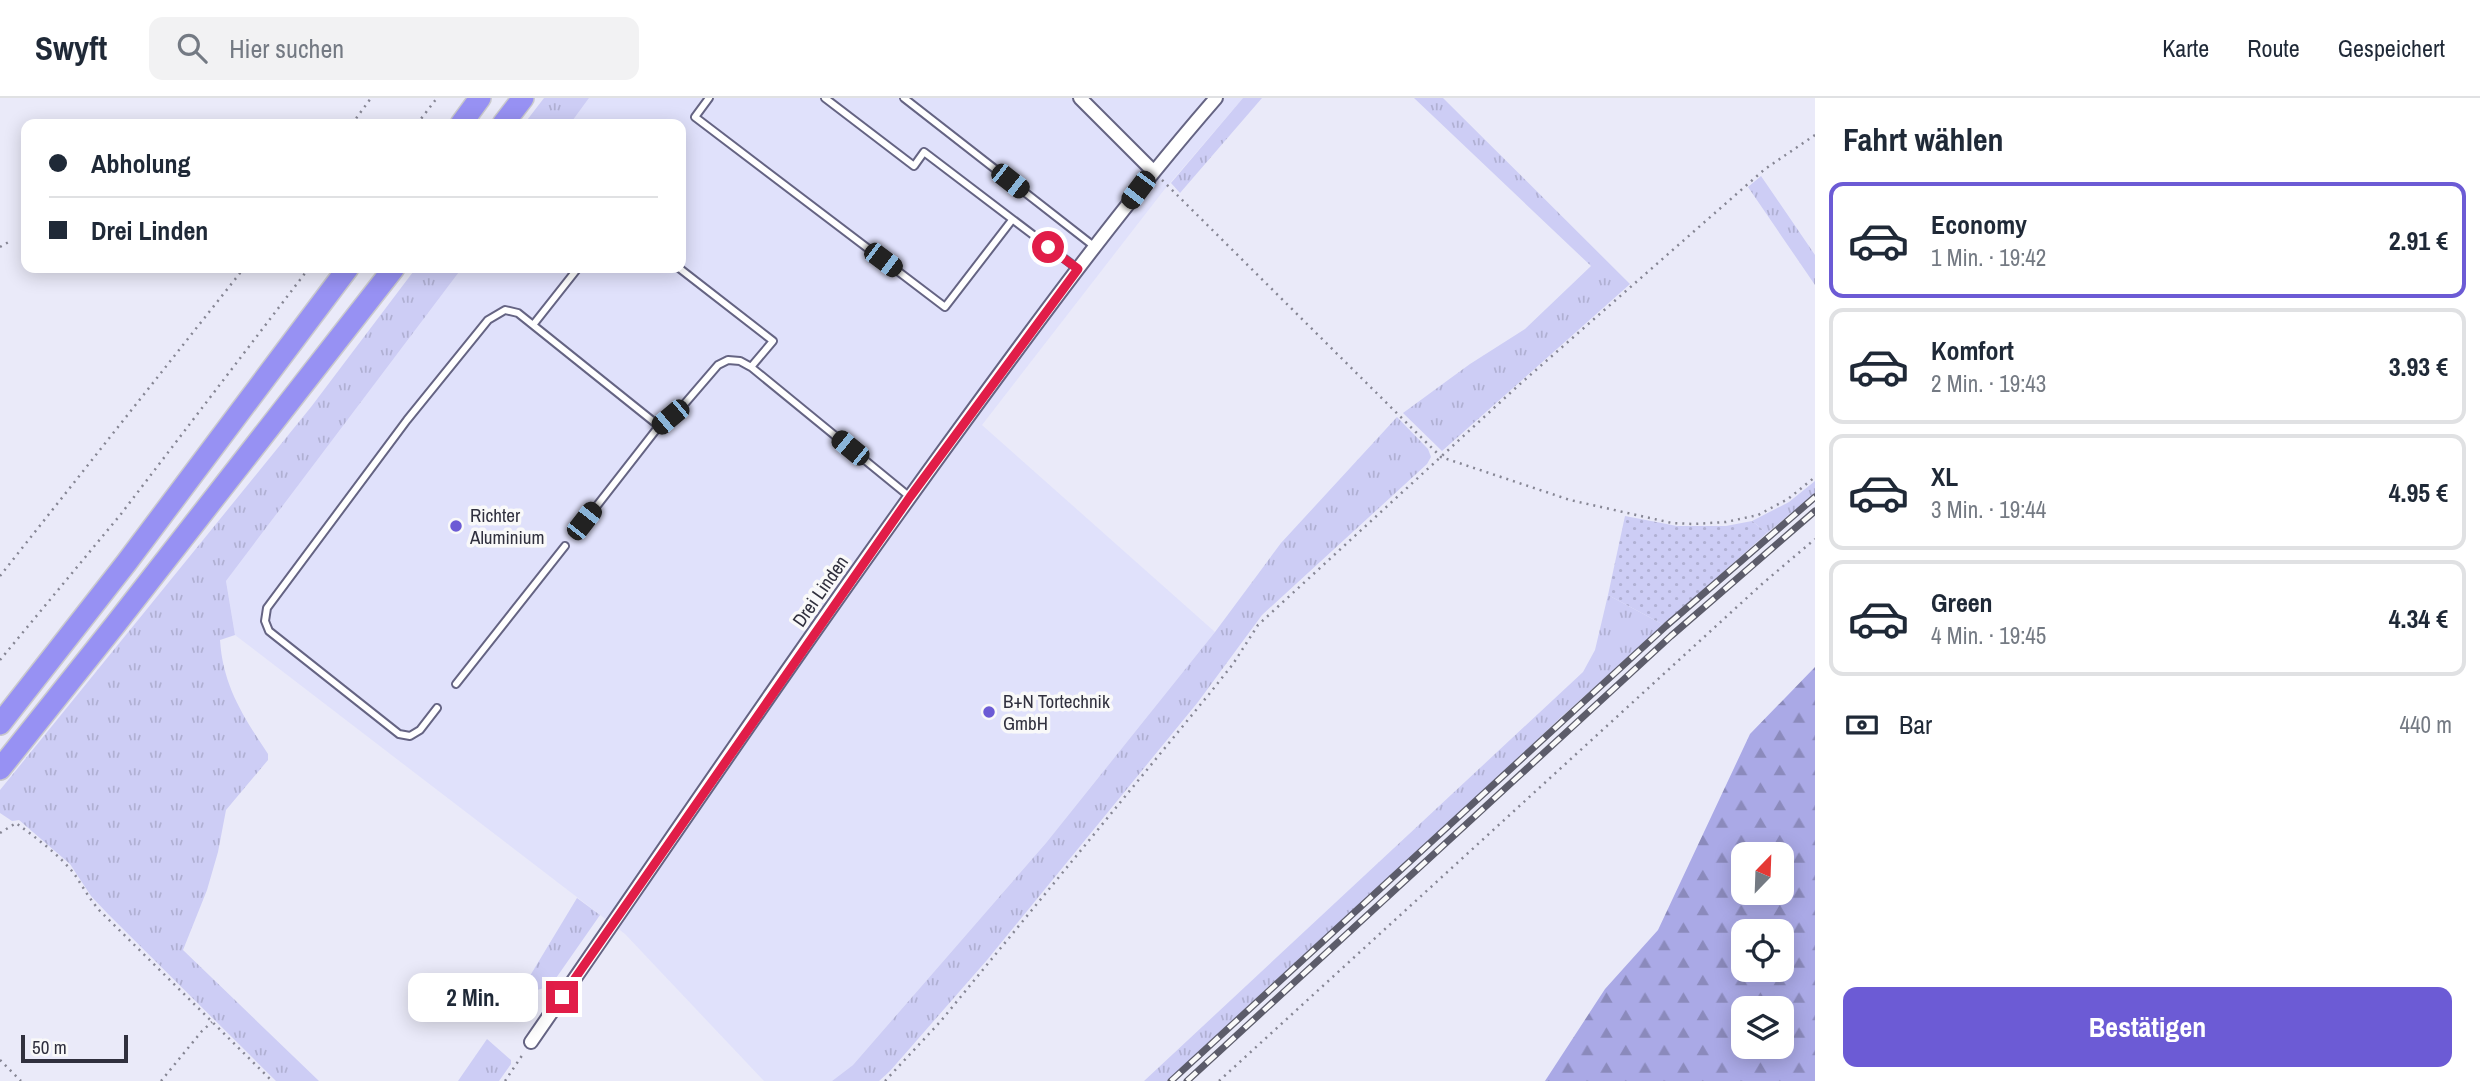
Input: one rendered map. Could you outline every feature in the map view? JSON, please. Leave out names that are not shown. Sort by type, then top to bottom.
[{"type":"highway","points":[[465,119],[480,98]]},
{"type":"highway","points":[[507,119],[523,98]]},
{"type":"highway","points":[[0,724],[127,562],[344,273]]},
{"type":"highway","points":[[0,769],[116,625],[390,273]]},
{"type":"street","points":[[1080,98],[1153,171]]},
{"type":"street","name":"Drei Linden","points":[[531,1042],[910,497],[1153,171],[1216,98]]},
{"type":"lane","points":[[709,98],[695,117],[945,307],[1012,220]]},
{"type":"lane","points":[[825,98],[914,166],[924,152],[1078,269]]},
{"type":"lane","points":[[904,98],[1095,247]]},
{"type":"lane","points":[[533,325],[574,273]]},
{"type":"lane","points":[[685,273],[773,341],[751,367]]},
{"type":"lane","points":[[437,708],[421,730],[410,736],[399,734],[269,631],[265,621],[267,608],[407,420],[488,320],[505,310],[518,313],[659,426]]},
{"type":"lane","points":[[584,521],[659,426],[681,408],[718,365],[728,360],[740,361],[751,367],[910,497]]},
{"type":"lane","points":[[456,684],[565,546]]},
{"type":"path","points":[[356,119],[371,98]]},
{"type":"path","points":[[421,119],[437,98]]},
{"type":"path","points":[[885,1081],[940,1022],[1210,693],[1258,625],[1520,384],[1765,169],[1815,135]]},
{"type":"path","points":[[1153,171],[1440,457],[1570,500],[1672,523],[1734,521],[1758,515],[1788,499],[1815,477]]},
{"type":"path","points":[[0,247],[12,240]]},
{"type":"path","points":[[0,576],[240,273]]},
{"type":"path","points":[[0,660],[121,514],[305,273]]},
{"type":"path","points":[[1219,1081],[1751,593],[1815,538]]},
{"type":"path","points":[[0,833],[16,823],[53,853],[74,874],[84,892],[100,911],[272,1081]]},
{"type":"path","points":[[161,1081],[212,1022]]},
{"type":"path","points":[[505,1081],[531,1042]]},
{"type":"path","points":[[0,1060],[21,1081]]},
{"type":"shaded area","points":[[589,98],[1243,98],[1164,190],[982,425],[1215,632],[1046,843],[853,1065],[832,1081],[764,1081],[625,934],[235,635],[226,581],[458,273],[686,273],[686,119],[574,119]]},
{"type":"green space","points":[[544,98],[589,98],[574,119],[528,119]]},
{"type":"green space","points":[[1243,98],[1262,98],[1180,193],[1171,183]]},
{"type":"green space","points":[[1414,98],[1443,98],[1630,284],[1442,451],[1403,413],[1470,364],[1525,329],[1591,266]]},
{"type":"green space","points":[[1761,176],[1815,255],[1815,285],[1748,187]]},
{"type":"green space","points":[[412,273],[458,273],[226,581],[235,635],[220,640],[225,672],[250,727],[268,754],[268,760],[226,810],[207,890],[183,950],[319,1081],[276,1081],[108,914],[91,896],[70,864],[19,820],[12,821],[0,813],[0,790],[311,407]]},
{"type":"green space","points":[[1397,417],[1428,449],[1431,457],[1427,464],[1262,615],[1198,702],[987,960],[890,1071],[879,1081],[832,1081],[853,1065],[1046,843],[1215,632],[1281,543]]},
{"type":"green space","points":[[1815,481],[1815,494],[1767,533],[1752,521],[1789,502]]},
{"type":"green space","points":[[1625,516],[1677,526],[1726,526],[1752,521],[1767,533],[1664,625],[1608,595]]},
{"type":"green space","points":[[1608,595],[1664,625],[1168,1081],[1144,1081],[1583,672],[1595,650]]},
{"type":"green space","points":[[1815,667],[1815,1081],[1545,1081],[1605,989],[1658,930],[1750,734]]},
{"type":"green space","points":[[577,898],[600,915],[554,981],[541,989],[519,994]]},
{"type":"green space","points":[[487,1039],[511,1060],[511,1064],[499,1081],[458,1081]]},
{"type":"railway","points":[[1171,1081],[1666,626],[1815,497]]},
{"type":"railway","points":[[1187,1081],[1671,636],[1815,511]]},
{"type":"place","name":"Richter Aluminium","points":[[456,526]]},
{"type":"place","name":"B+N Tortechnik GmbH","points":[[989,712]]},
{"type":"route","points":[[562,997],[910,497],[1078,269],[1048,247]]}]
